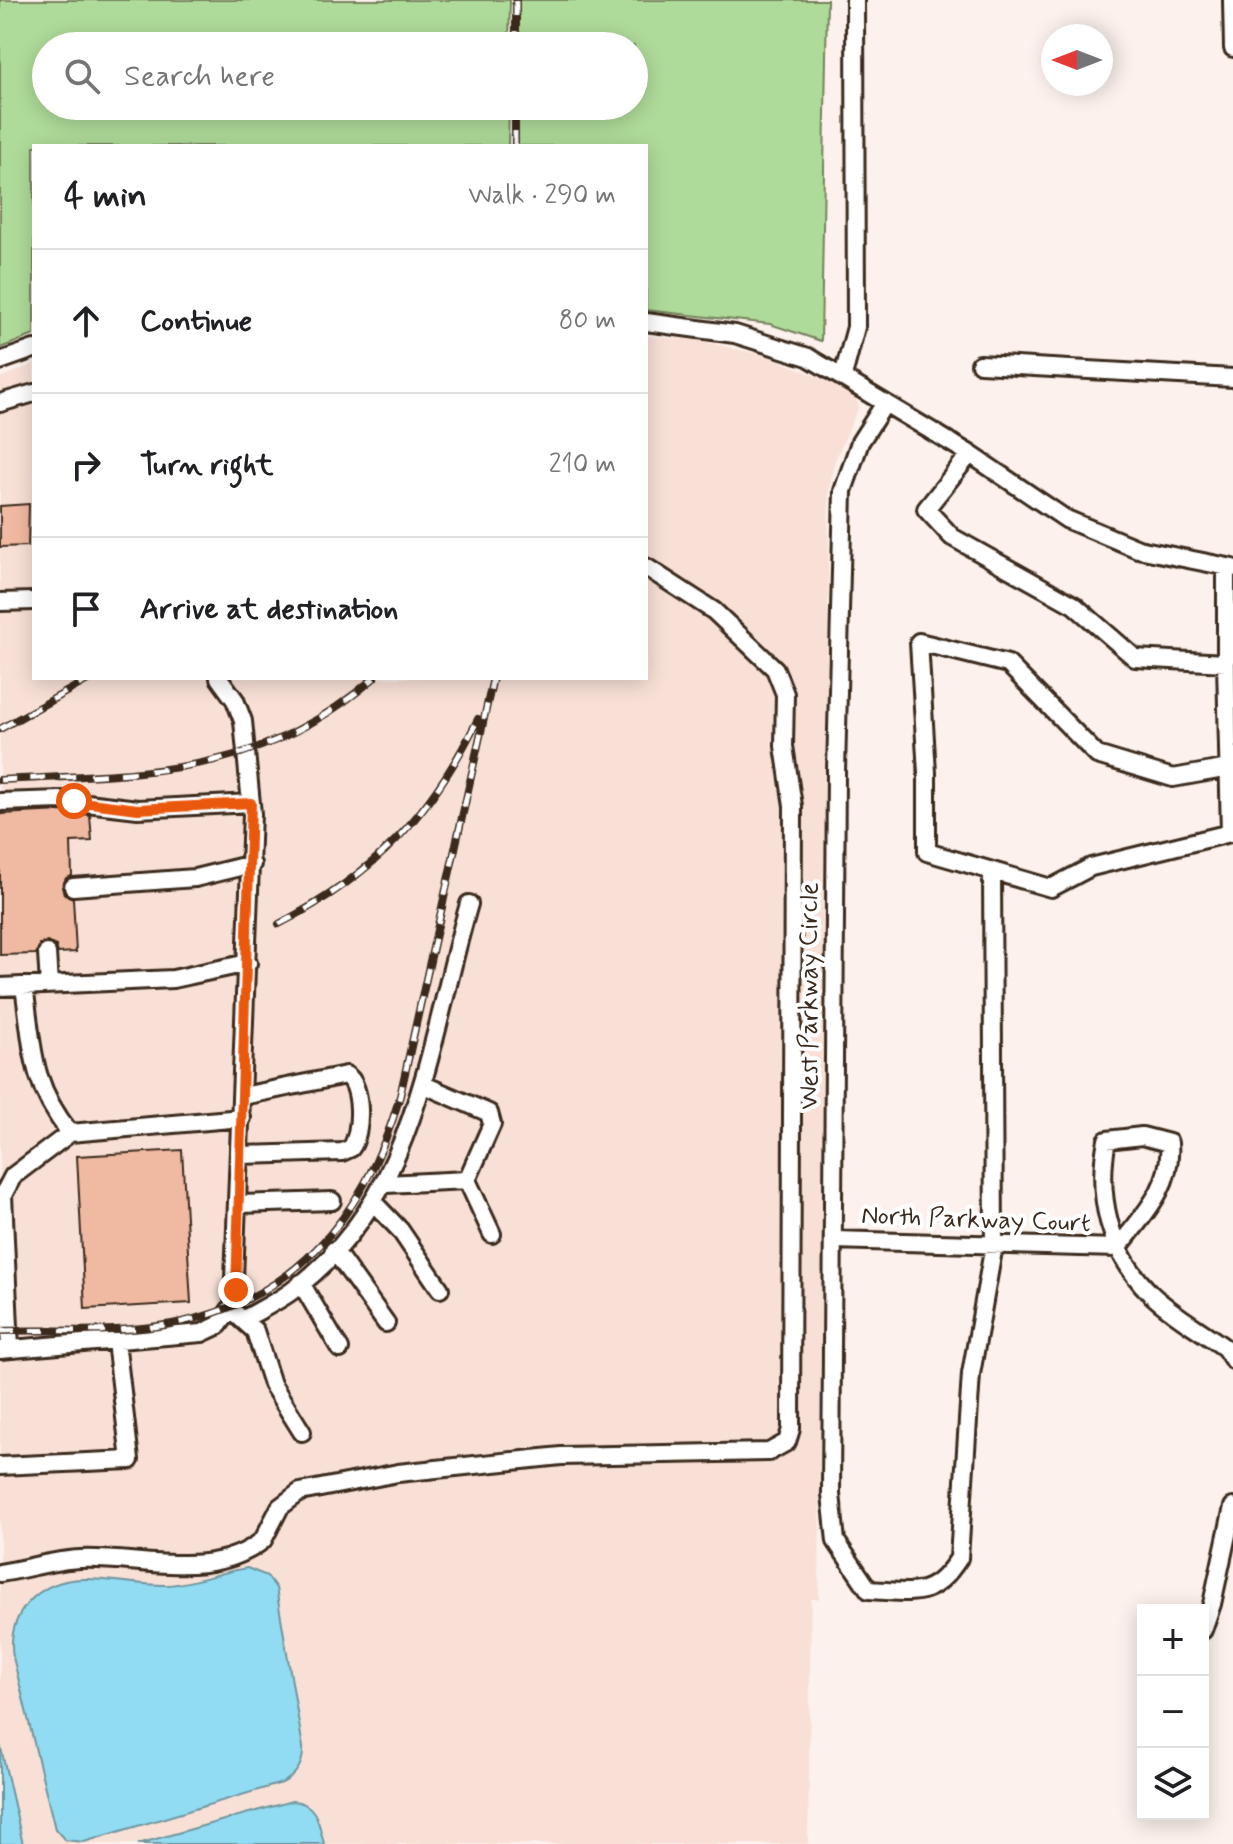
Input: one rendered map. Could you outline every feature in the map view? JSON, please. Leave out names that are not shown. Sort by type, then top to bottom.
[{"type":"street","points":[[836,372],[856,327],[855,0]]},
{"type":"street","points":[[1232,0],[1233,48]]},
{"type":"street","points":[[648,322],[735,334],[836,372],[970,454],[1045,506],[1089,530],[1163,556],[1230,568],[1226,663],[1229,768],[1230,833],[1091,867],[1051,888],[927,852],[927,773],[919,642],[1008,664],[1097,755],[1173,778],[1229,768]]},
{"type":"street","points":[[0,361],[32,350]]},
{"type":"street","points":[[980,364],[1233,378]]},
{"type":"street","points":[[0,403],[32,394]]},
{"type":"street","name":"West Parkway Circle","points":[[885,403],[860,442],[843,491],[836,771],[831,1494],[836,1541],[869,1590],[918,1593],[943,1583],[959,1558],[971,1374],[994,1245]]},
{"type":"street","points":[[970,454],[926,509],[952,537],[1074,605],[1135,658],[1226,663]]},
{"type":"street","points":[[0,1573],[68,1559],[161,1565],[221,1558],[258,1545],[267,1536],[280,1507],[300,1492],[398,1473],[561,1456],[769,1452],[787,1442],[791,1429],[793,806],[784,746],[785,694],[775,669],[738,632],[648,568]]},
{"type":"street","points":[[0,602],[32,601]]},
{"type":"street","points":[[220,680],[235,700],[243,721],[251,803],[252,864],[237,1316],[258,1339],[276,1393],[302,1432]]},
{"type":"street","points":[[0,802],[61,800],[138,809],[251,803]]},
{"type":"street","points":[[73,887],[195,878],[252,864]]},
{"type":"street","points":[[992,871],[994,1245]]},
{"type":"street","points":[[242,1118],[70,1133],[13,1176],[4,1189],[5,1349],[202,1333],[301,1283],[334,1250],[386,1184],[422,1084],[469,904]]},
{"type":"street","points":[[47,953],[49,985]]},
{"type":"street","points":[[0,987],[173,979],[248,963]]},
{"type":"street","points":[[24,986],[40,1088],[49,1107],[70,1133]]},
{"type":"street","points":[[241,1155],[342,1152],[354,1145],[357,1136],[357,1088],[354,1080],[346,1075],[243,1096]]},
{"type":"street","points":[[422,1084],[489,1113],[490,1130],[467,1180],[492,1234]]},
{"type":"street","points":[[1118,1248],[1166,1184],[1171,1162],[1169,1143],[1142,1136],[1107,1140],[1103,1159],[1104,1212],[1118,1248],[1150,1293],[1225,1348],[1233,1360]]},
{"type":"street","points":[[386,1184],[467,1180]]},
{"type":"street","points":[[239,1204],[332,1201]]},
{"type":"street","points":[[374,1203],[400,1230],[440,1289]]},
{"type":"street","name":"North Parkway Court","points":[[833,1240],[1118,1248]]},
{"type":"street","points":[[334,1250],[386,1323]]},
{"type":"street","points":[[301,1283],[340,1349]]},
{"type":"street","points":[[0,1466],[130,1460],[116,1341]]},
{"type":"street","points":[[1209,1613],[1233,1507]]},
{"type":"shaded area","points":[[648,336],[697,340],[775,358],[852,392],[859,406],[834,463],[829,492],[819,1599],[811,1599],[808,1844],[0,1844],[0,378],[32,365],[32,680],[648,680]]},
{"type":"green space","points":[[0,0],[510,0],[509,32],[32,32],[32,120],[509,120],[508,144],[32,144],[32,336],[0,348]]},
{"type":"green space","points":[[519,0],[827,0],[821,341],[770,324],[648,310],[648,144],[518,144],[518,120],[648,120],[648,32],[519,32]]},
{"type":"water","points":[[247,1568],[267,1576],[276,1588],[303,1747],[298,1768],[282,1783],[84,1842],[65,1840],[55,1829],[13,1657],[12,1641],[20,1614],[39,1593],[65,1581],[92,1579],[168,1585]]},
{"type":"water","points":[[0,1744],[22,1840],[23,1844],[0,1844]]},
{"type":"water","points":[[292,1801],[307,1805],[316,1815],[324,1844],[138,1844]]},
{"type":"building","points":[[29,504],[28,546],[0,547],[0,506]]},
{"type":"building","points":[[63,811],[90,815],[92,841],[71,842],[72,876],[66,878],[62,887],[64,894],[73,898],[76,952],[58,953],[56,946],[47,942],[40,944],[36,954],[0,955],[0,814]]},
{"type":"building","points":[[182,1150],[191,1303],[85,1309],[77,1156]]},
{"type":"railway","points":[[516,0],[516,32]]},
{"type":"railway","points":[[515,120],[515,144]]},
{"type":"railway","points":[[0,729],[87,680]]},
{"type":"railway","points":[[0,780],[151,771],[243,753],[287,735],[331,711],[371,680]]},
{"type":"railway","points":[[0,1331],[100,1331],[159,1326],[206,1316],[247,1299],[284,1277],[316,1250],[343,1217],[366,1181],[385,1140],[400,1096],[493,680]]},
{"type":"railway","points":[[279,924],[344,885],[396,839],[440,785],[478,719]]},
{"type":"route","points":[[74,801],[138,809],[251,803],[252,864],[236,1290]]}]
